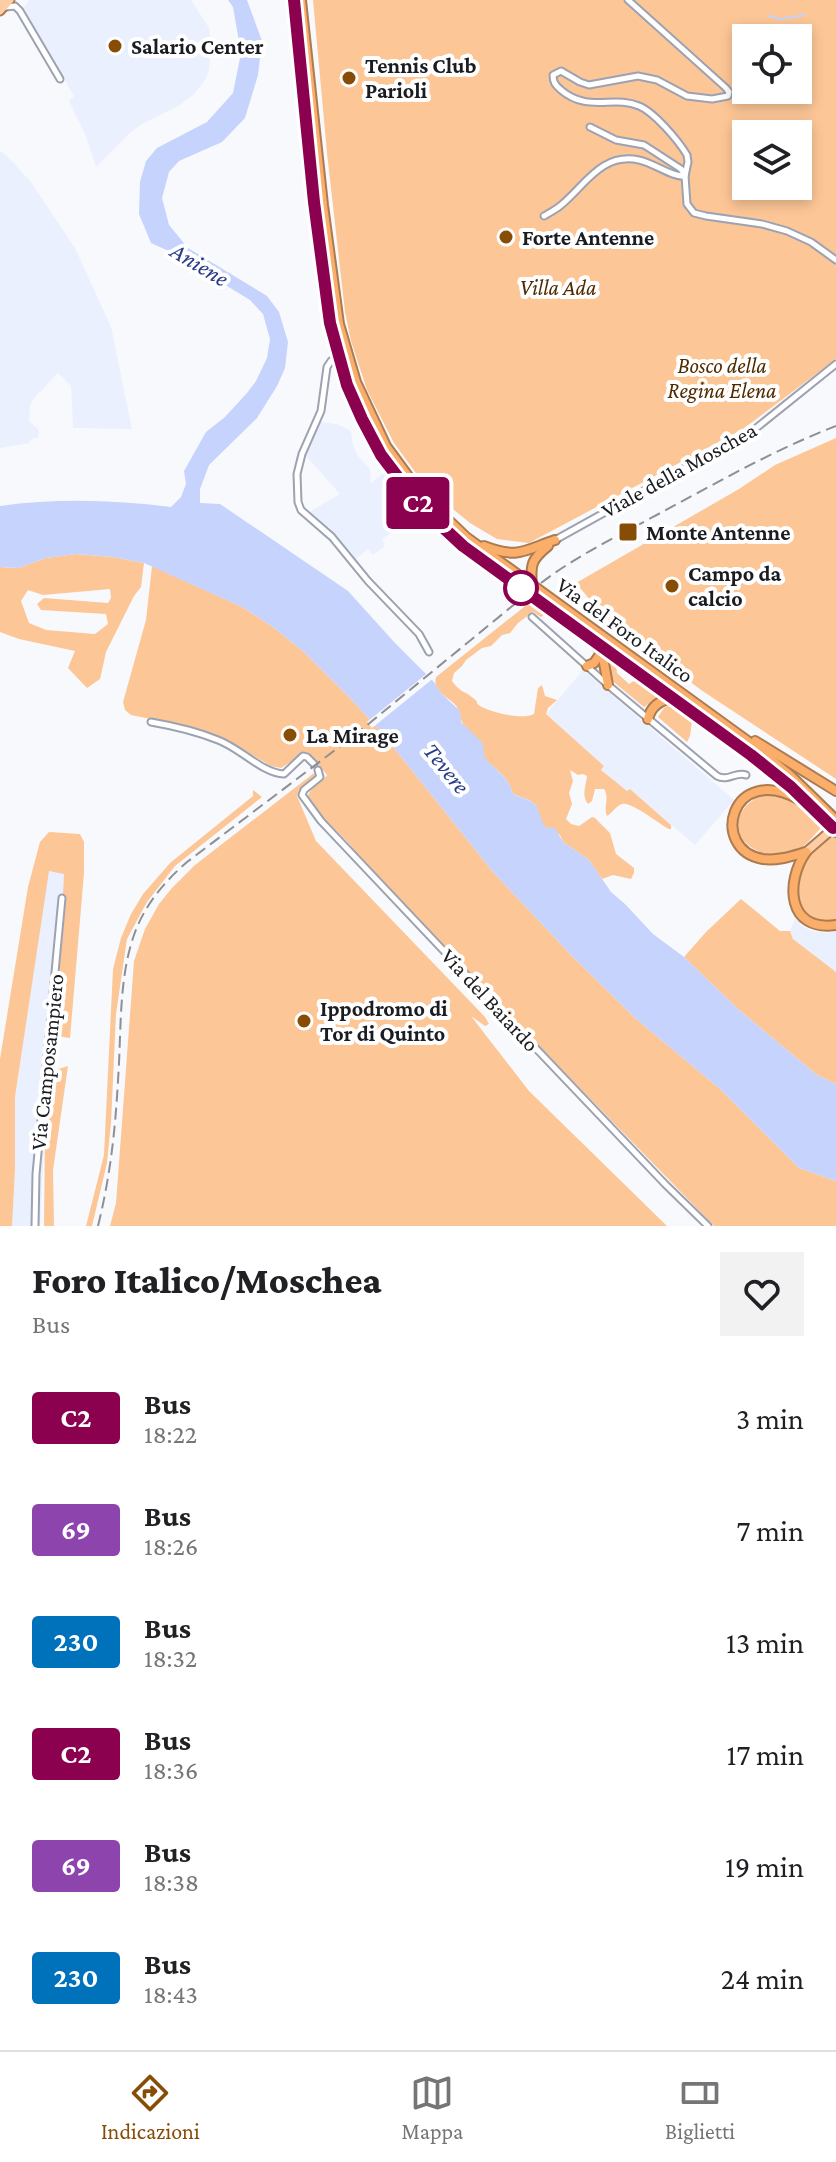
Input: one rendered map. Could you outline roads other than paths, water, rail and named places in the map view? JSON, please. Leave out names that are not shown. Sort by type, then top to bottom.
[{"type":"highway","points":[[287,0],[297,29]]},
{"type":"highway","name":"Via del Foro Italico","points":[[294,0],[328,313],[338,357],[351,393],[374,443],[390,468],[419,505],[463,546],[760,762],[815,809],[832,832]]},
{"type":"highway","name":"Via del Foro Italico","points":[[302,0],[339,324],[367,409],[391,454],[431,505],[472,541],[729,727],[784,770],[836,820]]},
{"type":"highway","points":[[472,541],[516,554],[555,540]]},
{"type":"highway","points":[[532,585],[534,560],[555,540]]},
{"type":"highway","points":[[581,631],[602,652],[608,685]]},
{"type":"highway","points":[[587,666],[594,663],[602,652]]},
{"type":"highway","points":[[648,719],[653,706],[673,698]]},
{"type":"highway","points":[[729,727],[836,791]]},
{"type":"highway","points":[[806,852],[775,859],[751,855],[737,840],[732,825],[733,815],[745,797],[767,790],[786,793],[815,809]]},
{"type":"highway","points":[[806,852],[793,883],[797,908],[814,923],[836,925]]},
{"type":"main road","points":[[806,852],[832,832]]},
{"type":"street","points":[[628,0],[726,88],[728,95],[712,99],[687,96],[644,76],[589,85],[559,71],[554,73],[553,80],[565,93],[578,100],[602,104],[630,103],[648,111],[684,151],[688,162],[685,176],[687,204],[694,213],[787,231],[811,242],[836,260]]},
{"type":"street","points":[[3,4],[15,6],[20,11],[60,79]]},
{"type":"street","points":[[590,127],[616,140],[644,145],[681,169],[685,176]]},
{"type":"street","points":[[544,216],[561,205],[594,172],[620,160],[632,158],[650,162],[679,177],[685,176]]},
{"type":"street","points":[[338,357],[328,366],[321,411],[302,454],[297,474],[298,502],[301,510],[332,537],[368,581],[419,634],[429,652]]},
{"type":"street","name":"Viale della Moschea","points":[[555,540],[759,426],[836,364]]},
{"type":"street","name":"Via del Foro Italico","points":[[532,617],[718,777],[725,779],[746,775]]},
{"type":"street","name":"Via del Baiardo","points":[[151,722],[220,740],[276,773],[284,774],[303,756],[307,757],[320,777],[302,795],[321,821],[708,1226]]},
{"type":"street","name":"Via Camposampiero","points":[[35,1226],[36,1174],[62,898]]},
{"type":"water","points":[[228,0],[247,0],[262,41],[258,75],[245,118],[222,142],[179,161],[169,172],[162,198],[169,225],[188,248],[267,296],[279,312],[288,342],[285,368],[277,386],[257,418],[209,465],[200,489],[200,503],[220,504],[348,591],[460,711],[461,722],[482,742],[485,758],[505,778],[513,794],[535,804],[545,827],[555,828],[563,842],[589,860],[611,892],[653,934],[684,957],[739,1010],[817,1075],[836,1084],[836,1181],[799,1168],[720,1089],[635,1018],[493,872],[351,699],[305,653],[273,627],[242,607],[144,563],[76,554],[46,558],[18,568],[0,567],[0,506],[86,501],[171,507],[181,497],[186,484],[184,471],[206,432],[247,393],[267,358],[270,339],[263,314],[250,300],[151,243],[139,214],[140,182],[146,161],[157,148],[207,122],[233,93],[241,53],[233,7]]},
{"type":"waterway","points":[[769,16],[780,19],[805,15]]},
{"type":"railway","points":[[541,583],[586,554],[727,477],[836,426]]},
{"type":"railway","points":[[98,1226],[113,1145],[126,966],[138,924],[149,904],[187,862],[355,735],[522,598]]},
{"type":"place","name":"Salario Center","points":[[115,46]]},
{"type":"place","name":"Tennis Club Parioli","points":[[349,78]]},
{"type":"place","name":"Forte Antenne","points":[[506,237]]},
{"type":"place","name":"Monte Antenne","points":[[628,532]]},
{"type":"place","name":"Campo da calcio","points":[[672,586]]},
{"type":"place","name":"La Mirage","points":[[290,735]]},
{"type":"place","name":"Ippodromo di Tor di Quinto","points":[[304,1021]]},
{"type":"water label","name":"Aniene","points":[[200,264]]},
{"type":"water label","name":"Tevere","points":[[447,768]]},
{"type":"park label","name":"Villa Ada","points":[[558,287]]},
{"type":"park label","name":"Bosco della Regina Elena","points":[[722,378]]}]
